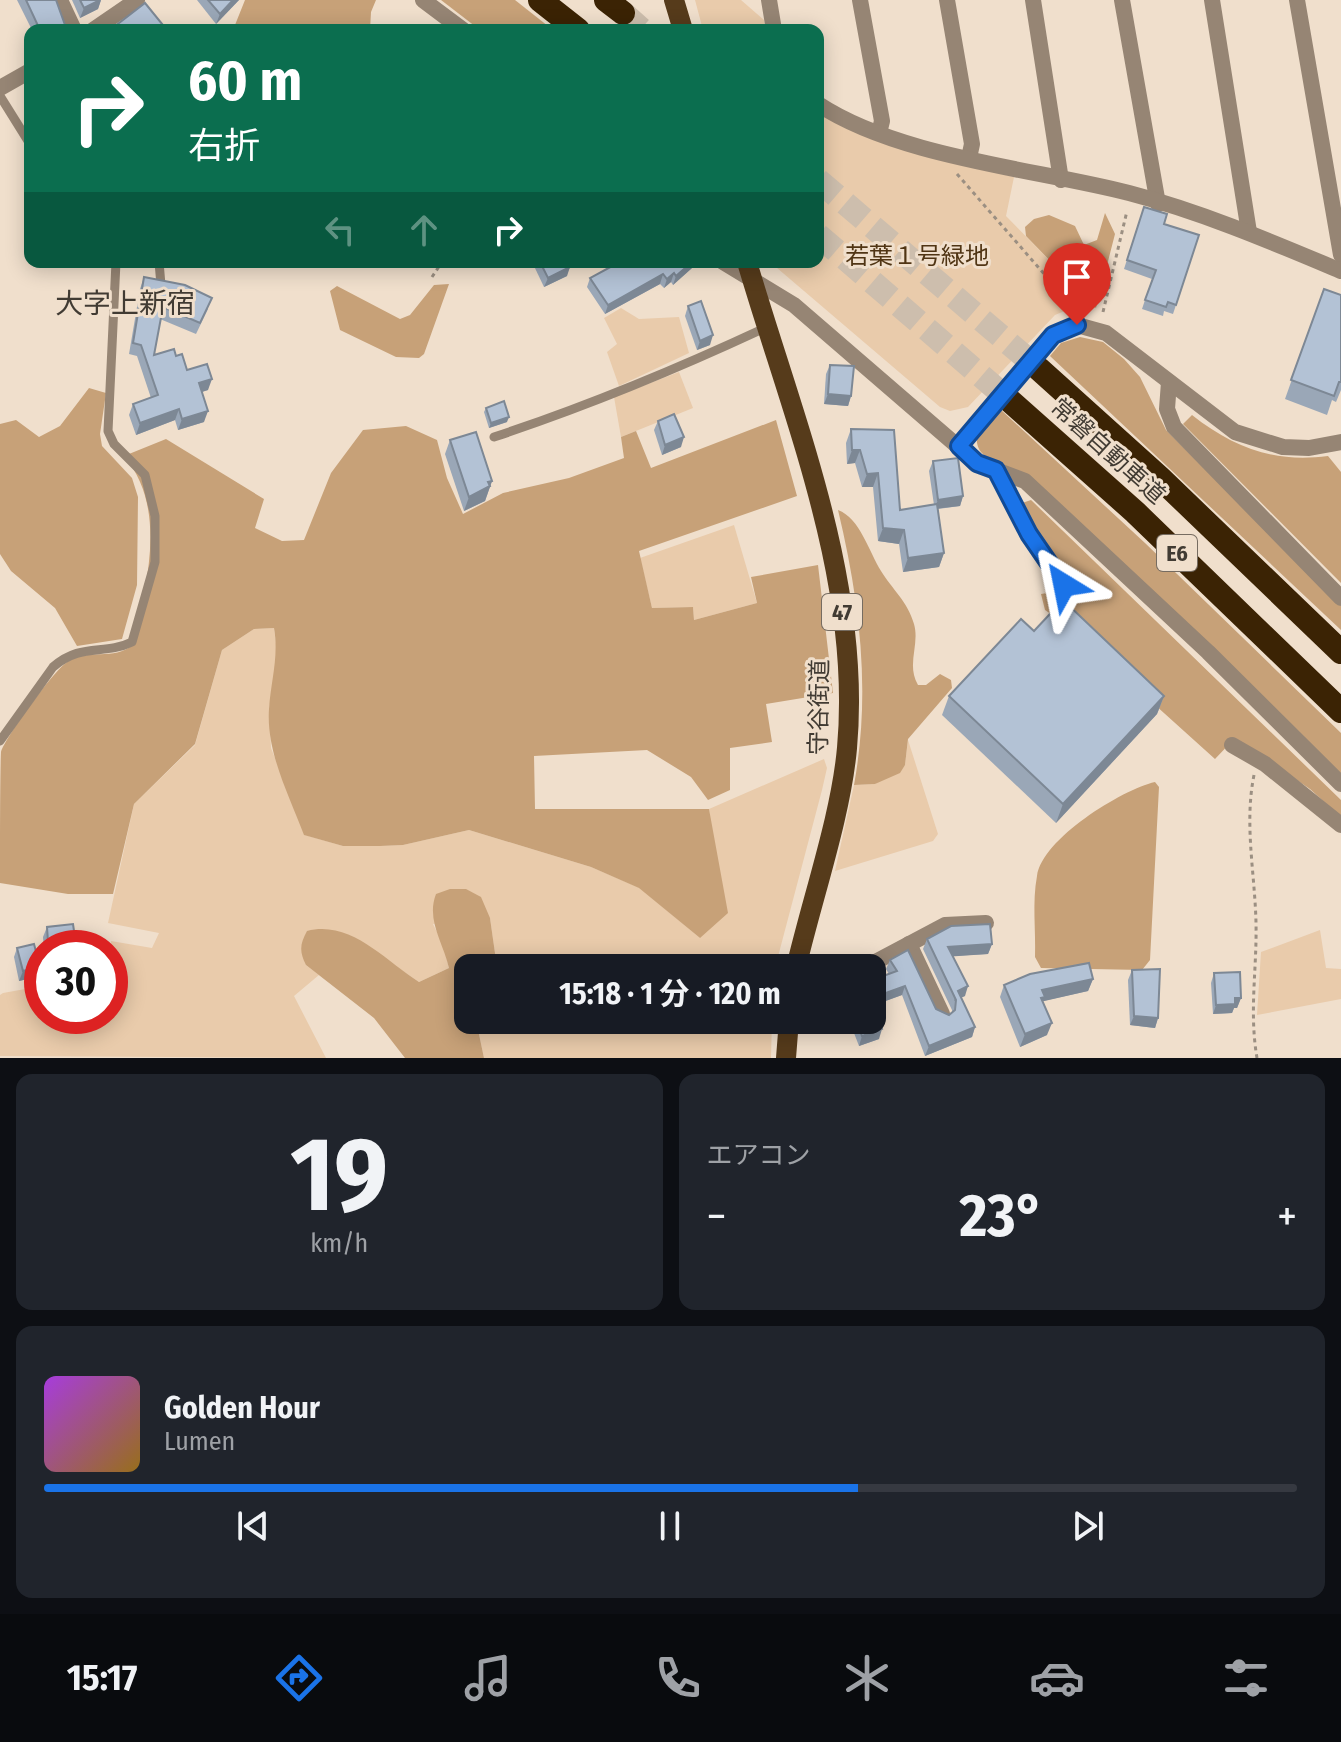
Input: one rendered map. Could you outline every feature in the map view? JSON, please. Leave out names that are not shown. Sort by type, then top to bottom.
[{"type":"highway","points":[[540,0],[570,24]]},
{"type":"highway","name":"常磐自動車道","points":[[1039,369],[1160,478],[1341,652]]},
{"type":"highway","name":"常磐自動車道","points":[[1009,400],[1135,512],[1341,711]]},
{"type":"main road","points":[[674,0],[681,24]]},
{"type":"main road","name":"守谷街道","points":[[750,270],[832,549],[849,681],[847,752],[799,954]]},
{"type":"main road","points":[[786,1058],[788,1034]]},
{"type":"street","points":[[60,0],[71,24]]},
{"type":"street","points":[[102,24],[137,0]]},
{"type":"street","points":[[423,0],[455,24]]},
{"type":"street","points":[[769,0],[773,24]]},
{"type":"street","points":[[860,0],[882,121],[879,133]]},
{"type":"street","points":[[947,0],[972,144],[962,156]]},
{"type":"street","points":[[1033,0],[1061,180]]},
{"type":"street","points":[[1122,0],[1158,204]]},
{"type":"street","points":[[1212,0],[1249,232]]},
{"type":"street","points":[[1297,0],[1341,255]]},
{"type":"street","points":[[0,88],[24,74]]},
{"type":"street","points":[[824,108],[879,133],[1061,180],[1131,194],[1249,232],[1341,271]]},
{"type":"street","points":[[750,270],[977,463],[1025,481],[1208,652],[1341,784]]},
{"type":"street","points":[[959,446],[1053,335],[1077,325],[1106,333],[1212,418],[1262,442],[1309,448],[1341,442]]},
{"type":"street","points":[[1169,382],[1167,409],[1174,427],[1341,598]]},
{"type":"street","points":[[996,470],[1029,534],[1064,585]]},
{"type":"street","points":[[1232,745],[1257,760],[1341,825]]},
{"type":"street","points":[[886,956],[945,925],[986,923]]},
{"type":"street","points":[[909,944],[942,1014]]},
{"type":"lane","points":[[0,96],[24,134]]},
{"type":"lane","points":[[0,741],[53,667],[64,657],[77,651],[132,642],[155,562],[155,516],[145,475],[114,444],[108,431],[113,393],[116,268]]},
{"type":"lane","points":[[160,268],[161,285]]},
{"type":"lane","points":[[494,437],[658,377],[767,327]]},
{"type":"path","points":[[962,156],[953,165],[965,186],[1075,310]]},
{"type":"path","points":[[1103,312],[1131,194]]},
{"type":"path","points":[[432,277],[438,268]]},
{"type":"path","points":[[1257,760],[1250,794],[1249,824],[1257,966],[1251,1023],[1257,1058]]},
{"type":"green space","points":[[695,0],[741,0],[765,24],[701,24]]},
{"type":"green space","name":"若葉１号緑地","points":[[824,112],[956,163],[1014,177],[1006,216],[1096,308],[1072,308],[1055,315],[968,407],[950,411],[940,407],[777,268],[824,268]]},
{"type":"green space","points":[[621,308],[639,319],[679,317],[689,353],[619,386],[607,352],[617,344],[604,318]]},
{"type":"green space","points":[[679,372],[693,408],[621,437],[614,397]]},
{"type":"green space","points":[[734,525],[757,603],[694,620],[693,607],[652,608],[640,558]]},
{"type":"green space","points":[[274,628],[278,660],[269,709],[271,748],[305,835],[343,846],[380,846],[403,845],[469,830],[591,867],[640,888],[700,938],[712,837],[709,809],[824,759],[827,768],[822,790],[779,954],[495,954],[490,918],[433,924],[443,944],[449,968],[419,982],[388,961],[306,965],[319,975],[294,996],[326,1058],[0,1056],[0,995],[24,989],[24,1034],[128,1034],[128,944],[152,948],[159,933],[108,923],[134,804],[195,745],[222,650],[254,629]]},
{"type":"green space","points":[[908,740],[938,834],[933,841],[835,871],[854,785],[875,784],[905,765]]},
{"type":"green space","points":[[1320,930],[1326,968],[1341,969],[1341,999],[1257,1015],[1261,952]]},
{"type":"green space","points":[[479,1034],[772,1034],[771,1058],[484,1058]]},
{"type":"shaded area","points":[[245,0],[376,0],[370,24],[235,24]]},
{"type":"shaded area","points":[[441,0],[515,0],[545,24],[472,24]]},
{"type":"shaded area","points":[[1105,213],[1115,234],[1096,308],[1026,236],[1025,227],[1034,219],[1049,215],[1075,226],[1084,245],[1097,240]]},
{"type":"shaded area","points":[[449,284],[424,354],[419,358],[396,357],[340,330],[330,291],[337,286],[400,319],[410,315],[434,285]]},
{"type":"shaded area","points":[[1080,337],[1103,342],[1124,359],[1140,377],[1166,430],[1341,606],[1341,630],[1050,356],[1061,343]]},
{"type":"shaded area","points":[[89,388],[106,393],[100,434],[102,446],[132,478],[138,497],[137,585],[122,639],[77,646],[55,608],[11,571],[0,554],[0,424],[16,420],[39,437],[60,426]]},
{"type":"shaded area","points":[[1000,409],[1145,543],[1341,733],[1341,778],[1017,471],[984,455],[977,444],[977,436]]},
{"type":"shaded area","points":[[1192,415],[1239,444],[1272,455],[1328,456],[1341,472],[1341,583],[1183,424]]},
{"type":"shaded area","points":[[776,420],[797,496],[639,551],[652,608],[693,607],[694,620],[757,603],[751,577],[818,565],[833,693],[766,704],[772,742],[730,748],[730,790],[708,800],[691,777],[647,750],[534,756],[535,809],[709,809],[728,913],[700,938],[639,888],[591,867],[469,830],[403,845],[380,846],[343,846],[304,835],[271,741],[269,709],[275,659],[274,628],[254,629],[222,650],[195,744],[134,804],[113,894],[68,894],[0,883],[1,752],[5,744],[41,691],[67,662],[83,656],[125,650],[132,645],[148,573],[150,523],[138,477],[124,456],[166,439],[264,499],[255,528],[282,541],[304,540],[331,473],[363,430],[406,426],[437,440],[447,478],[463,514],[503,493],[569,478],[624,458],[621,437],[636,431],[651,468]]},
{"type":"shaded area","points":[[1031,500],[1341,800],[1341,817],[1310,789],[1235,738],[1215,759],[1063,622],[1045,610],[1041,594],[1060,591],[1022,503]]},
{"type":"shaded area","points":[[838,510],[858,528],[881,571],[911,616],[915,632],[913,670],[918,685],[926,685],[940,674],[951,680],[952,688],[908,739],[905,765],[900,773],[875,784],[854,785],[862,716],[861,647]]},
{"type":"shaded area","points":[[1155,782],[1159,787],[1150,960],[1142,970],[1041,968],[1035,957],[1034,906],[1037,876],[1042,862],[1053,847],[1085,818],[1123,795]]},
{"type":"shaded area","points":[[450,889],[466,889],[481,897],[490,918],[495,954],[454,954],[454,1034],[479,1034],[484,1058],[405,1058],[374,1018],[306,965],[301,952],[307,931],[338,931],[366,944],[419,982],[449,968],[436,931],[433,904],[436,894]]},
{"type":"building","points":[[26,0],[56,0],[65,24],[37,24]]},
{"type":"building","points":[[80,0],[100,0],[84,8]]},
{"type":"building","points":[[208,0],[233,0],[220,14]]},
{"type":"building","points":[[145,3],[162,24],[118,24]]},
{"type":"building","points":[[1144,207],[1167,214],[1164,224],[1199,235],[1176,305],[1168,302],[1166,307],[1145,300],[1156,270],[1127,260]]},
{"type":"building","points":[[543,268],[568,268],[548,278]]},
{"type":"building","points":[[609,268],[685,268],[667,279],[663,274],[608,305],[590,278]]},
{"type":"building","points":[[144,277],[185,285],[212,298],[200,323],[163,307],[154,355],[174,349],[176,356],[182,354],[187,370],[207,364],[212,379],[199,383],[208,411],[182,419],[179,409],[140,423],[133,404],[158,395],[141,345],[133,343]]},
{"type":"building","points":[[1324,289],[1341,295],[1341,382],[1334,396],[1291,380]]},
{"type":"building","points":[[701,301],[713,335],[700,341],[688,306]]},
{"type":"building","points":[[830,365],[854,366],[851,396],[828,394]]},
{"type":"building","points":[[504,401],[509,417],[491,423],[486,408]]},
{"type":"building","points":[[674,414],[684,437],[665,445],[658,421]]},
{"type":"building","points":[[851,429],[894,430],[900,510],[937,504],[944,553],[908,558],[904,530],[883,528],[878,473],[867,474],[860,450],[852,450]]},
{"type":"building","points":[[476,432],[492,481],[488,482],[490,486],[469,497],[450,440]]},
{"type":"building","points":[[958,458],[963,496],[938,500],[933,461]]},
{"type":"building","points":[[1063,600],[1164,696],[1063,804],[949,696],[1021,619],[1034,631]]},
{"type":"building","points":[[73,924],[74,930],[47,930],[47,927]]},
{"type":"building","points":[[990,924],[992,944],[948,947],[968,986],[958,991],[975,1027],[929,1046],[905,986],[886,993],[886,975],[897,971],[890,960],[908,950],[936,1009],[949,1015],[955,1010],[956,1000],[927,939],[951,926]]},
{"type":"building","points":[[24,946],[24,971],[23,971],[17,948]]},
{"type":"building","points":[[1089,963],[1093,979],[1042,990],[1045,997],[1041,998],[1052,1023],[1025,1034],[1004,985],[1030,974]]},
{"type":"building","points":[[1160,969],[1158,1018],[1134,1016],[1132,970]]},
{"type":"building","points":[[1240,972],[1241,998],[1235,998],[1235,1004],[1216,1005],[1214,973]]},
{"type":"tunnel","points":[[623,13],[635,24]]},
{"type":"tunnel","points":[[824,185],[1039,369]]},
{"type":"tunnel","points":[[824,240],[1009,400]]},
{"type":"district","name":"大字上新宿","points":[[125,303]]},
{"type":"route","points":[[1064,585],[1029,534],[996,470],[977,463],[959,446],[1053,335],[1077,325]]}]
